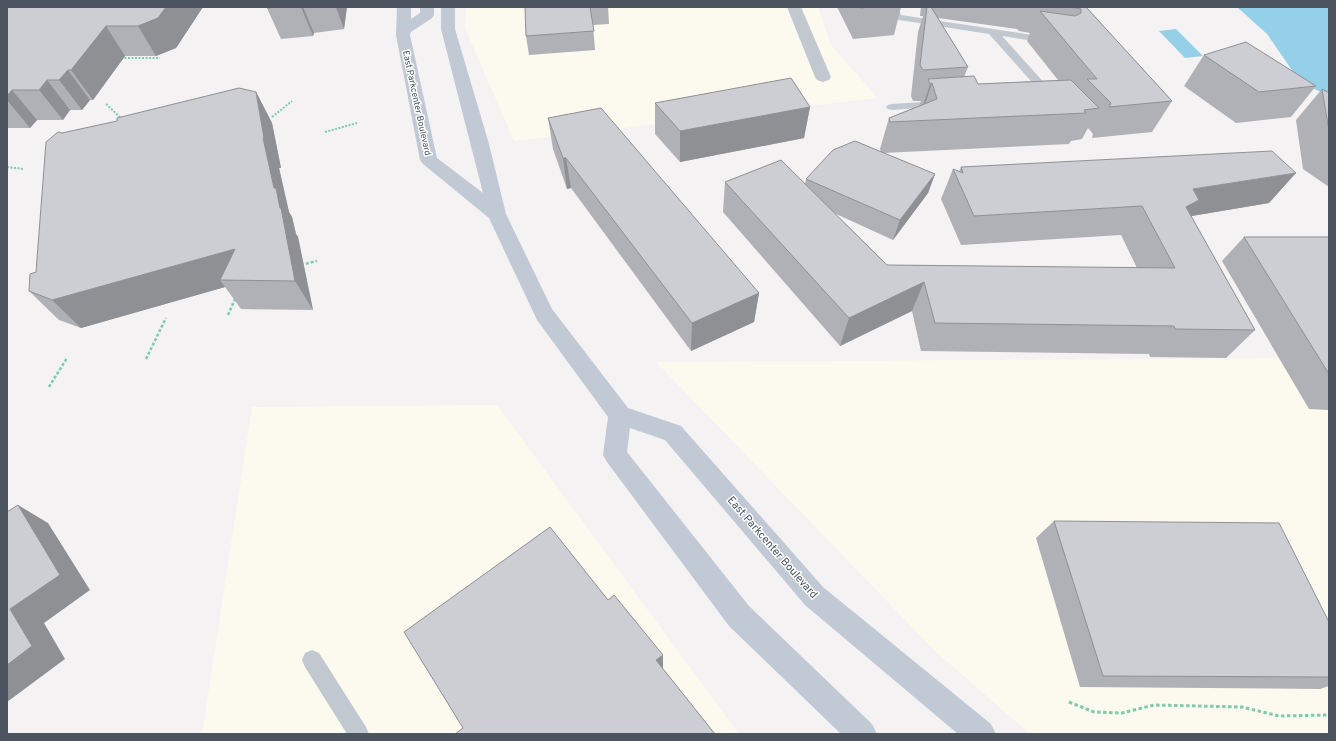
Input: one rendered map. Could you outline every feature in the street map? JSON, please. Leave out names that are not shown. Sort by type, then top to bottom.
[{"type":"main road","name":"East Parkcenter Boulevard","points":[[404,7],[403,35],[429,160],[497,214]]},
{"type":"main road","points":[[403,30],[427,15],[427,7]]},
{"type":"main road","name":"East Parkcenter Boulevard","points":[[448,7],[448,29],[480,144],[497,214],[544,314],[620,415],[673,433],[814,596],[981,734]]},
{"type":"main road","points":[[620,415],[615,455],[738,616],[862,734]]},
{"type":"street","points":[[794,7],[823,77]]},
{"type":"lane","points":[[892,7],[897,17],[1060,42]]},
{"type":"lane","points":[[920,21],[929,33]]},
{"type":"lane","points":[[993,32],[1053,100],[1036,98]]},
{"type":"lane","points":[[892,107],[952,103]]},
{"type":"lane","points":[[312,660],[359,734]]},
{"type":"path","points":[[114,58],[160,58]]},
{"type":"path","points":[[272,117],[292,101]]},
{"type":"path","points":[[106,104],[122,120]]},
{"type":"path","points":[[325,132],[357,123]]},
{"type":"path","points":[[7,167],[23,169]]},
{"type":"path","points":[[295,267],[317,261]]},
{"type":"path","points":[[228,315],[237,295]]},
{"type":"path","points":[[146,359],[166,318]]},
{"type":"path","points":[[49,387],[67,358]]},
{"type":"path","points":[[1069,702],[1094,712],[1122,713],[1154,705],[1242,707],[1279,716],[1329,715]]},
{"type":"shaded area","points":[[466,7],[818,7],[831,45],[878,98],[514,141],[465,28]]},
{"type":"shaded area","points":[[1329,358],[1329,734],[1030,734],[937,653],[656,362]]},
{"type":"shaded area","points":[[497,405],[739,734],[202,734],[252,407]]},
{"type":"water","points":[[1237,7],[1329,7],[1329,96],[1300,82],[1267,34]]},
{"type":"water","points":[[1176,29],[1203,56],[1185,58],[1159,31]]},
{"type":"building","points":[[7,7],[166,7],[158,18],[138,26],[106,26],[71,70],[68,70],[59,80],[47,80],[39,90],[12,90],[7,96]]},
{"type":"building","points":[[525,7],[590,7],[594,31],[526,36]]},
{"type":"building","points":[[927,7],[931,7],[968,67],[923,70],[920,65]]},
{"type":"building","points":[[1071,7],[1086,7],[1172,101],[1109,107],[1111,103],[1087,79],[1097,79],[1040,11],[1075,16],[1081,13],[1081,9]]},
{"type":"building","points":[[1246,42],[1316,86],[1259,92],[1204,55]]},
{"type":"building","points":[[974,76],[978,84],[1071,80],[1099,108],[1084,110],[1086,113],[890,122],[889,118],[937,99],[932,83],[930,84],[928,79]]},
{"type":"building","points":[[791,78],[810,107],[680,131],[655,103]]},
{"type":"building","points":[[239,88],[256,92],[263,138],[274,188],[276,188],[281,208],[295,281],[220,280],[235,249],[52,300],[29,291],[30,274],[36,272],[46,142],[58,132],[62,133],[117,121],[117,118]]},
{"type":"building","points":[[1322,89],[1329,93],[1329,131]]},
{"type":"building","points":[[601,108],[759,293],[692,323],[566,158],[563,158],[548,118]]},
{"type":"building","points":[[855,141],[935,174],[900,220],[806,179],[833,150]]},
{"type":"building","points":[[1272,151],[1296,173],[1193,189],[1199,200],[1186,207],[1255,330],[1175,329],[1174,326],[935,323],[924,282],[849,318],[725,182],[781,160],[887,265],[1175,268],[1142,206],[974,216],[953,169],[963,173],[961,167]]},
{"type":"building","points":[[1244,237],[1329,237],[1329,374]]},
{"type":"building","points":[[18,505],[60,575],[10,609],[32,646],[7,665],[7,512]]},
{"type":"building","points":[[1054,521],[1279,523],[1329,622],[1329,677],[1103,676]]},
{"type":"building","points":[[550,527],[608,600],[614,595],[663,655],[656,660],[715,734],[455,734],[463,728],[404,632]]}]
